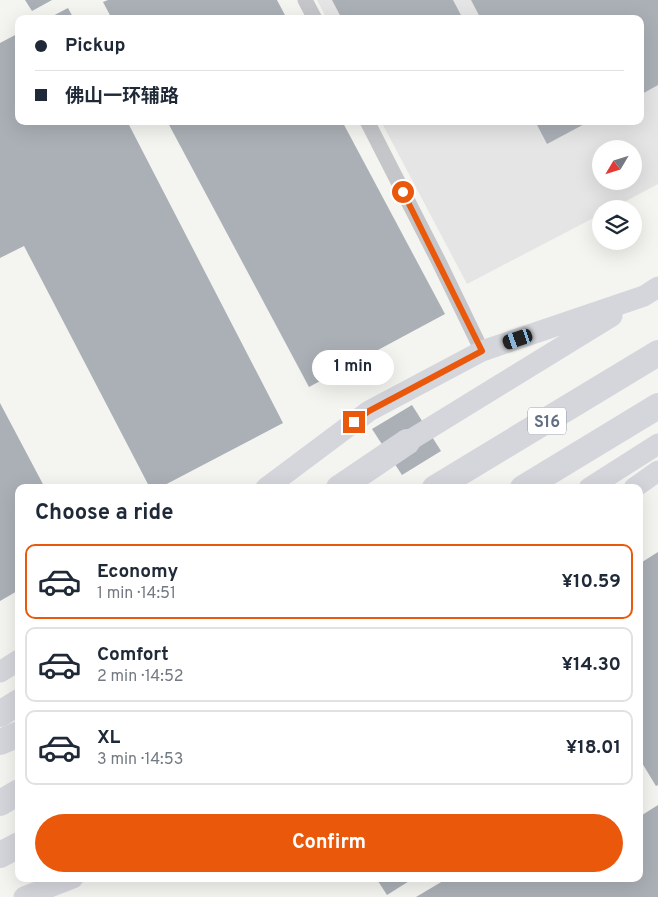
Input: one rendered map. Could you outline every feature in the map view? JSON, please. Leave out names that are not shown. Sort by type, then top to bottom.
[{"type":"highway","name":"S16","points":[[442,484],[658,354]]},
{"type":"highway","name":"S16","points":[[530,484],[658,406]]},
{"type":"highway","points":[[345,484],[407,442]]},
{"type":"highway","points":[[0,714],[15,705]]},
{"type":"highway","points":[[0,742],[15,736]]},
{"type":"highway","points":[[0,803],[15,794]]},
{"type":"highway","points":[[0,855],[15,847]]},
{"type":"main road","points":[[271,484],[369,411],[482,351],[651,291]]},
{"type":"main road","points":[[407,442],[651,291]]},
{"type":"main road","points":[[595,484],[658,444]]},
{"type":"main road","points":[[640,484],[658,471]]},
{"type":"main road","points":[[0,672],[15,663]]},
{"type":"main road","points":[[24,897],[63,882]]},
{"type":"street","points":[[305,0],[313,15]]},
{"type":"street","points":[[369,125],[482,351]]},
{"type":"shaded area","points":[[317,0],[658,0],[658,184],[628,200],[592,200],[592,219],[467,284],[383,125],[644,125],[644,15],[325,15]]},
{"type":"building","points":[[25,0],[52,0],[32,11]]},
{"type":"building","points":[[108,0],[277,0],[285,15],[110,15],[103,2]]},
{"type":"building","points":[[332,0],[453,0],[461,15],[340,15]]},
{"type":"building","points":[[471,0],[658,0],[658,85],[644,93],[644,15],[479,15]]},
{"type":"building","points":[[68,8],[72,15],[55,15]]},
{"type":"building","points":[[15,35],[15,125],[129,125],[283,423],[167,484],[148,484],[24,246],[0,258],[0,43]]},
{"type":"building","points":[[169,125],[344,125],[445,314],[309,387]]},
{"type":"building","points":[[537,125],[583,125],[547,144]]},
{"type":"building","points":[[0,403],[43,484],[15,484],[15,592],[0,601]]},
{"type":"building","points":[[412,405],[441,451],[402,475],[372,429]]},
{"type":"building","points":[[658,552],[658,785],[656,786],[643,765],[643,561]]},
{"type":"building","points":[[658,805],[658,897],[416,897],[441,882],[643,882],[643,814]]},
{"type":"building","points":[[379,882],[408,882],[387,895]]},
{"type":"route","points":[[354,422],[369,411],[482,351],[403,192]]}]
